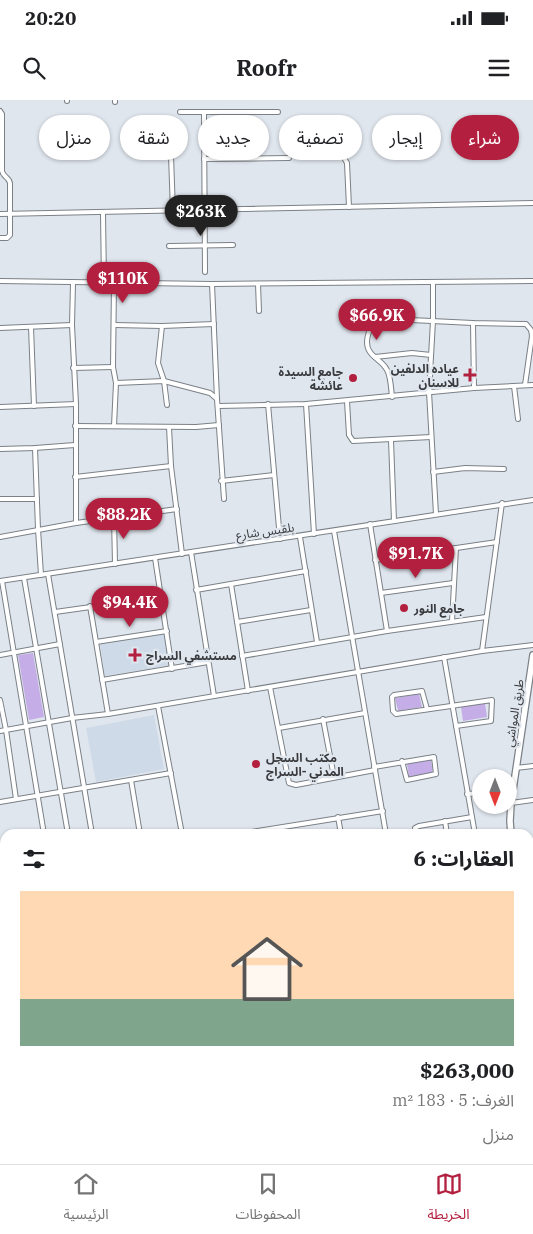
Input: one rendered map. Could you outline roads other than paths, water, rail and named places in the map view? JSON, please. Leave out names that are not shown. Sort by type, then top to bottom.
[{"type":"main road","name":"طريق المواشي","points":[[516,768],[533,655]]},
{"type":"main road","name":"طريق المواشي","points":[[510,814],[511,829]]},
{"type":"main road","points":[[508,829],[510,821]]},
{"type":"street","points":[[0,111],[2,114],[2,171],[10,182],[9,236],[7,238],[0,238]]},
{"type":"street","points":[[180,112],[278,112]]},
{"type":"street","points":[[171,160],[173,212]]},
{"type":"street","points":[[204,160],[205,272]]},
{"type":"street","points":[[346,160],[349,207]]},
{"type":"street","points":[[0,214],[173,212],[533,202]]},
{"type":"street","points":[[103,213],[104,283]]},
{"type":"street","points":[[169,246],[233,246]]},
{"type":"street","points":[[0,281],[212,284],[533,281]]},
{"type":"street","points":[[433,282],[429,392],[436,514]]},
{"type":"street","points":[[73,283],[72,325],[76,404],[76,523]]},
{"type":"street","points":[[114,283],[113,367],[116,383],[114,426]]},
{"type":"street","points":[[212,284],[221,481],[224,499]]},
{"type":"street","points":[[258,284],[258,311]]},
{"type":"street","points":[[392,397],[386,368],[368,348],[367,341],[375,323],[390,319],[473,324],[526,324],[529,326],[532,336],[524,385]]},
{"type":"street","points":[[114,325],[214,324]]},
{"type":"street","points":[[473,324],[474,388]]},
{"type":"street","points":[[0,328],[72,325]]},
{"type":"street","points":[[162,326],[158,363],[164,381],[167,405]]},
{"type":"street","points":[[32,327],[34,406]]},
{"type":"street","points":[[376,357],[412,353],[431,355]]},
{"type":"street","points":[[73,368],[113,367]]},
{"type":"street","points":[[116,383],[164,381],[210,394],[217,399]]},
{"type":"street","points":[[218,406],[306,404],[474,388],[533,385]]},
{"type":"street","points":[[514,386],[518,420]]},
{"type":"street","points":[[347,401],[351,440],[355,442],[431,437]]},
{"type":"street","points":[[0,407],[76,404]]},
{"type":"street","points":[[268,404],[280,539]]},
{"type":"street","points":[[306,404],[314,534]]},
{"type":"street","points":[[75,426],[196,427],[219,425]]},
{"type":"street","points":[[169,427],[171,466],[182,554]]},
{"type":"street","points":[[391,440],[394,521]]},
{"type":"street","points":[[0,449],[76,445]]},
{"type":"street","points":[[35,448],[41,575]]},
{"type":"street","points":[[75,477],[171,466]]},
{"type":"street","points":[[433,472],[470,468],[504,468]]},
{"type":"street","points":[[221,481],[274,475]]},
{"type":"street","points":[[0,500],[37,499]]},
{"type":"street","name":"بلقيس شارع","points":[[1,581],[300,537],[502,503],[533,500]]},
{"type":"street","points":[[482,651],[502,503]]},
{"type":"street","points":[[0,537],[114,517],[177,510]]},
{"type":"street","points":[[114,517],[115,564]]},
{"type":"street","points":[[370,524],[387,631]]},
{"type":"street","points":[[334,530],[385,829]]},
{"type":"street","points":[[300,537],[317,642]]},
{"type":"street","points":[[375,560],[497,542]]},
{"type":"street","points":[[452,621],[456,548]]},
{"type":"street","points":[[191,552],[214,696]]},
{"type":"street","points":[[155,558],[172,669]]},
{"type":"street","points":[[196,590],[306,571]]},
{"type":"street","points":[[48,574],[91,829]]},
{"type":"street","points":[[24,578],[67,829]]},
{"type":"street","points":[[1,581],[15,652],[43,829]]},
{"type":"street","points":[[381,593],[453,583]]},
{"type":"street","points":[[231,584],[248,691]]},
{"type":"street","points":[[55,612],[162,597]]},
{"type":"street","points":[[90,606],[108,714]]},
{"type":"street","points":[[237,622],[311,610]]},
{"type":"street","points":[[242,656],[317,642],[486,617]]},
{"type":"street","points":[[96,642],[167,631]]},
{"type":"street","points":[[0,655],[60,644]]},
{"type":"street","points":[[0,731],[49,721],[158,706],[444,657],[533,646]]},
{"type":"street","points":[[444,657],[474,829]]},
{"type":"street","points":[[102,680],[208,662]]},
{"type":"street","points":[[270,687],[280,728],[289,783],[296,784],[375,769],[402,761],[434,757],[436,774],[407,780],[402,761]]},
{"type":"street","points":[[427,709],[422,691],[394,695],[392,697],[395,714],[490,700],[493,703],[492,721],[456,726]]},
{"type":"street","points":[[0,700],[16,799]]},
{"type":"street","points":[[158,706],[181,829]]},
{"type":"street","points":[[280,728],[365,713]]},
{"type":"street","points":[[323,719],[334,777]]},
{"type":"street","points":[[516,768],[533,766]]},
{"type":"street","points":[[0,802],[171,773]]},
{"type":"street","points":[[131,780],[139,829]]},
{"type":"street","points":[[467,794],[472,793]]},
{"type":"street","points":[[518,802],[533,800]]},
{"type":"street","points":[[269,829],[382,811]]},
{"type":"street","points":[[338,817],[340,829]]},
{"type":"street","points":[[415,829],[417,826],[472,817]]},
{"type":"street","points":[[445,821],[446,829]]},
{"type":"place","name":"عياده الدلفين للاسنان","points":[[470,375]]},
{"type":"place","name":"جامع السيدة عائشة","points":[[353,378]]},
{"type":"place","name":"جامع النور","points":[[404,608]]},
{"type":"place","name":"مستشفي السراج","points":[[135,655]]},
{"type":"place","name":"مكتب السجل المدني -السراج","points":[[256,764]]}]
